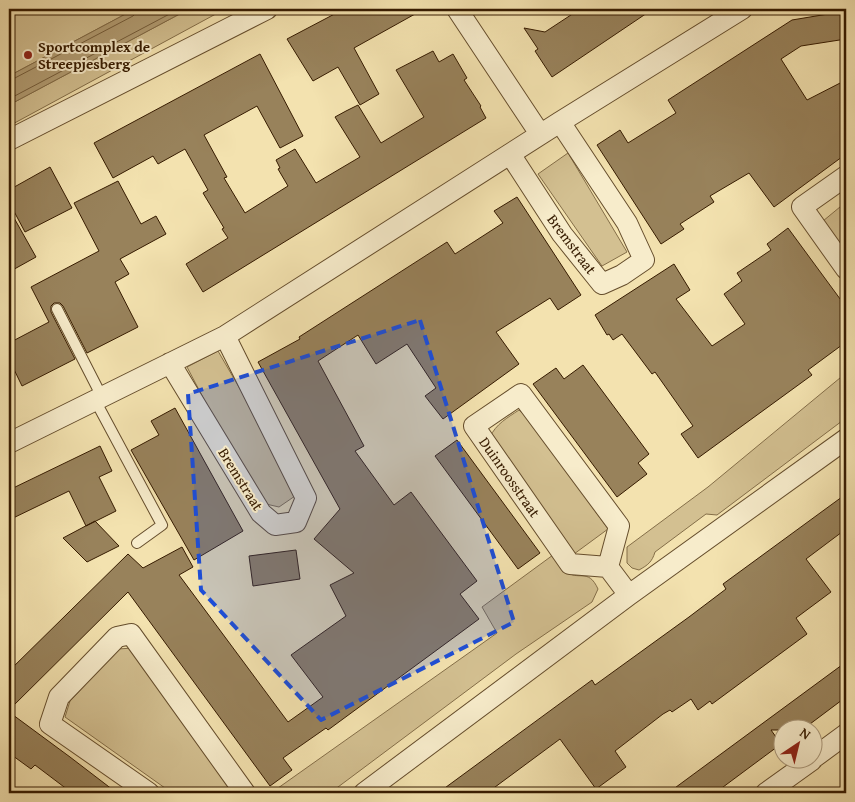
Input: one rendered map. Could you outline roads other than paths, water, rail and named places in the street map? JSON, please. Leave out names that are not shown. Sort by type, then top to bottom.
[{"type":"street","points":[[9,140],[267,9]]},
{"type":"street","points":[[458,9],[540,134]]},
{"type":"street","points":[[9,443],[226,336],[540,134],[742,9]]},
{"type":"street","name":"Bremstraat","points":[[510,154],[562,234],[602,284],[622,275],[644,260],[627,224],[560,122]]},
{"type":"street","points":[[846,176],[802,207],[846,268]]},
{"type":"street","name":"Bremstraat","points":[[170,363],[261,513],[275,525],[296,522],[306,498],[226,336]]},
{"type":"street","name":"Duinroosstraat","points":[[521,394],[619,526],[608,567],[570,564],[474,426],[521,394]]},
{"type":"street","points":[[364,793],[629,595],[846,439]]},
{"type":"street","points":[[608,567],[629,595]]},
{"type":"street","points":[[149,793],[50,724],[59,697],[117,637],[131,634],[246,793]]},
{"type":"street","points":[[822,752],[846,734]]},
{"type":"street","points":[[766,793],[797,770]]},
{"type":"lane","points":[[57,309],[162,525],[137,542]]},
{"type":"water","points":[[135,9],[189,9],[9,105],[9,76]]},
{"type":"place","name":"Sportcomplex de Streepjesberg","points":[[28,55]]}]
